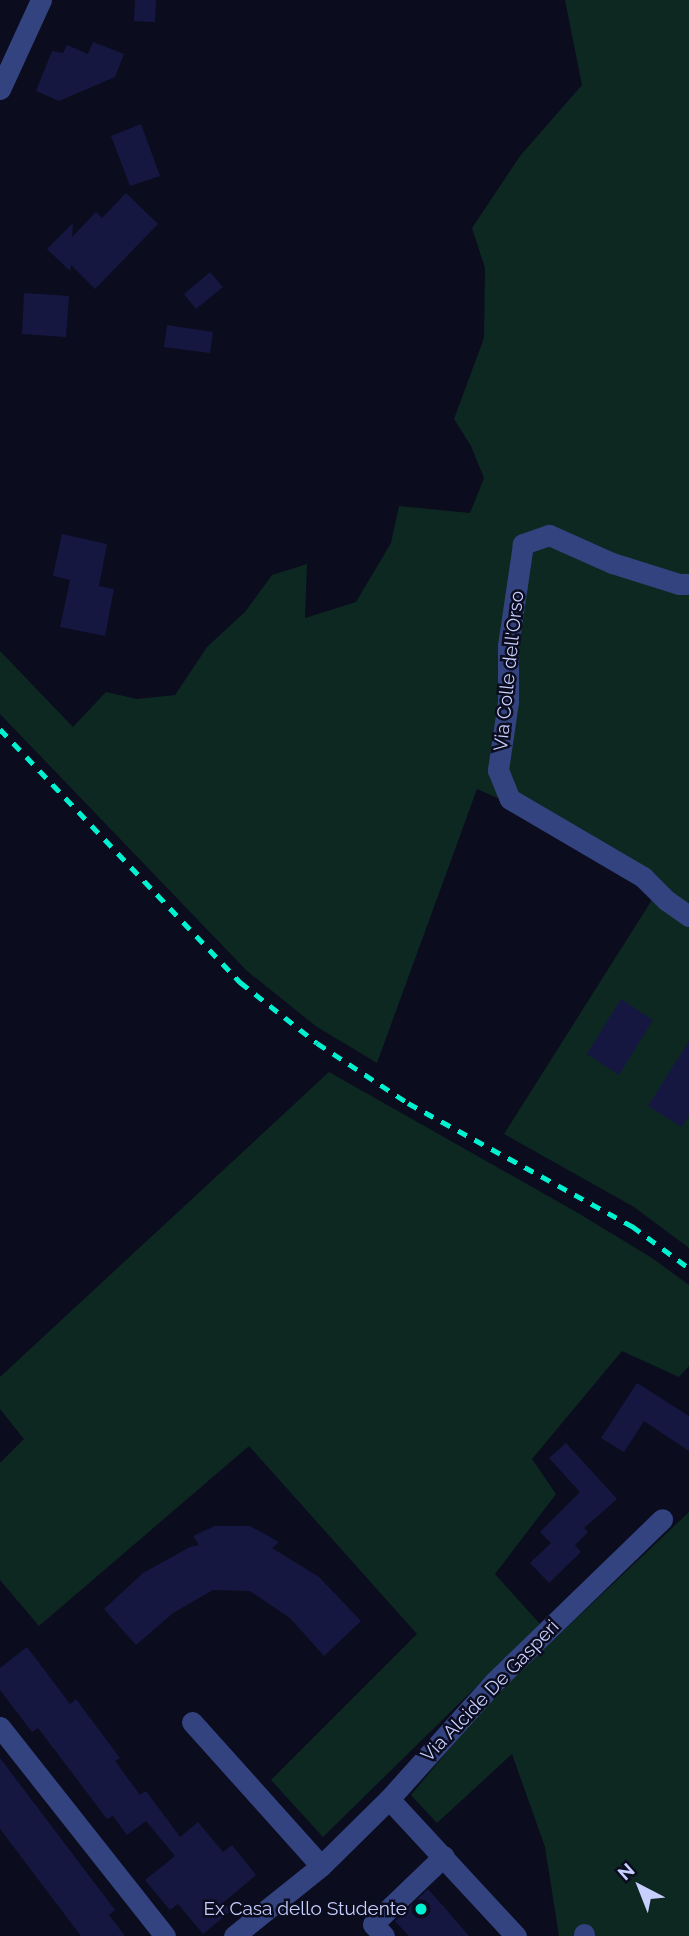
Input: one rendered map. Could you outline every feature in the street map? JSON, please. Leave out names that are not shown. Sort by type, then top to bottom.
[{"type":"street","points":[[0,89],[41,0]]},
{"type":"street","name":"Via Colle dell'Orso","points":[[689,584],[679,584],[612,563],[549,535],[523,544],[509,646],[508,702],[498,770],[510,799],[643,877],[666,901],[689,916]]},
{"type":"street","name":"Via Alcide De Gasperi","points":[[233,1936],[321,1866],[389,1798],[494,1682],[662,1519]]},
{"type":"street","points":[[192,1722],[321,1866]]},
{"type":"street","points":[[0,1727],[165,1936]]},
{"type":"street","points":[[389,1798],[516,1936]]},
{"type":"street","points":[[384,1936],[373,1924],[444,1856]]},
{"type":"green space","points":[[565,0],[689,0],[689,1248],[634,1207],[504,1134],[662,884],[617,850],[477,789],[377,1063],[317,1027],[247,971],[0,714],[0,651],[73,727],[106,692],[137,699],[175,695],[207,647],[245,612],[272,575],[307,564],[305,618],[356,602],[391,543],[399,506],[470,513],[484,478],[471,446],[454,419],[484,338],[485,268],[472,228],[520,156],[582,85]]},
{"type":"green space","points":[[329,1072],[578,1213],[652,1258],[689,1285],[689,1366],[679,1377],[622,1351],[532,1459],[556,1494],[495,1574],[540,1624],[323,1837],[271,1780],[417,1634],[249,1446],[39,1626],[0,1580],[0,1463],[24,1439],[0,1409],[0,1377]]},
{"type":"green space","points":[[689,1512],[689,1936],[559,1936],[545,1847],[512,1754],[437,1823],[411,1795],[488,1702]]},
{"type":"building","points":[[135,0],[156,0],[155,22],[134,21]]},
{"type":"building","points":[[93,42],[124,54],[115,77],[59,101],[36,91],[52,51],[63,53],[67,45],[88,54]]},
{"type":"building","points":[[141,124],[160,176],[130,186],[111,136]]},
{"type":"building","points":[[126,193],[158,224],[95,289],[71,265],[70,271],[47,249],[73,223],[72,237],[96,212],[102,218]]},
{"type":"building","points":[[210,272],[223,287],[196,309],[184,294]]},
{"type":"building","points":[[24,293],[69,296],[66,337],[22,334]]},
{"type":"building","points":[[167,325],[213,332],[210,353],[164,347]]},
{"type":"building","points":[[62,534],[107,544],[99,586],[114,589],[105,636],[60,627],[70,580],[53,576]]},
{"type":"building","points":[[621,999],[653,1020],[619,1075],[587,1054]]},
{"type":"building","points":[[689,1041],[689,1115],[682,1127],[648,1106]]},
{"type":"building","points":[[637,1383],[689,1416],[689,1451],[644,1421],[624,1452],[601,1438]]},
{"type":"building","points":[[566,1443],[617,1499],[584,1528],[588,1532],[575,1545],[581,1552],[549,1583],[530,1563],[551,1543],[540,1532],[580,1492],[549,1458]]},
{"type":"building","points":[[215,1526],[250,1526],[279,1542],[272,1548],[319,1577],[361,1621],[324,1656],[290,1618],[250,1591],[213,1590],[173,1613],[136,1645],[104,1609],[143,1573],[190,1547],[199,1545],[193,1536]]},
{"type":"building","points":[[27,1647],[70,1704],[76,1699],[120,1758],[115,1761],[140,1795],[146,1791],[180,1837],[198,1822],[223,1852],[232,1845],[256,1875],[224,1902],[231,1911],[203,1934],[178,1904],[170,1910],[145,1880],[175,1856],[146,1821],[127,1835],[113,1816],[107,1819],[38,1728],[32,1732],[0,1690],[0,1668]]},
{"type":"building","points":[[0,1758],[115,1910],[109,1915],[125,1936],[81,1936],[0,1829]]},
{"type":"building","name":"Ex Casa dello Studente","points":[[428,1889],[469,1936],[409,1936],[395,1921]]},
{"type":"railway","points":[[0,729],[240,982],[317,1043],[408,1103],[632,1226],[689,1268]]},
{"type":"place","name":"Ex Casa dello Studente","points":[[421,1909]]}]
